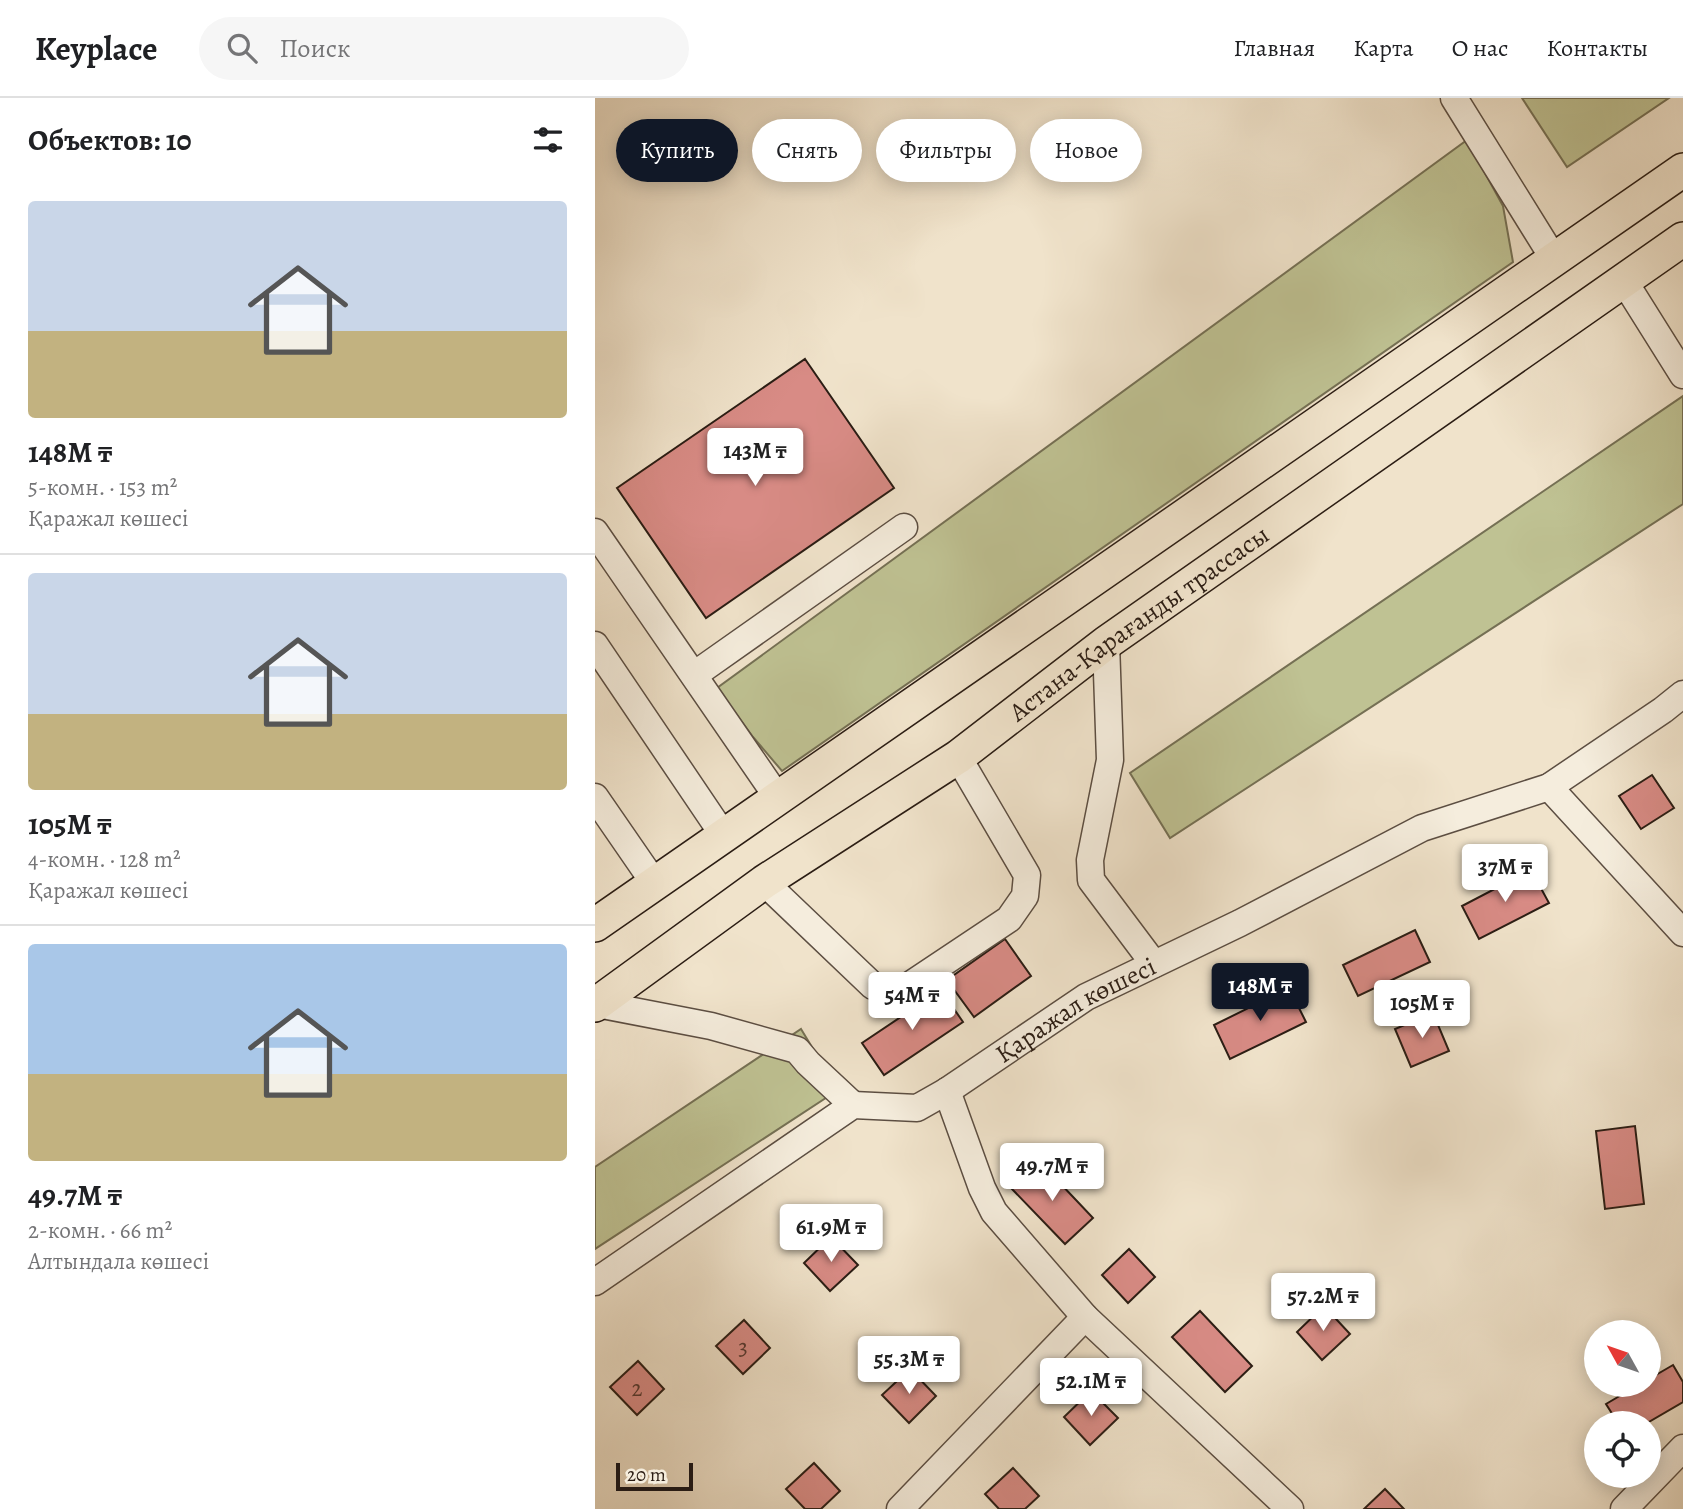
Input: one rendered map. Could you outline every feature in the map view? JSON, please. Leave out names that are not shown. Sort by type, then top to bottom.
[{"type":"main road","points":[[595,925],[1683,170]]},
{"type":"main road","name":"Астана-Қарағанды трассасы","points":[[596,1005],[764,882],[958,757],[1106,643],[1683,239]]},
{"type":"street","points":[[1454,98],[1554,260]]},
{"type":"street","points":[[1624,281],[1683,375]]},
{"type":"street","points":[[694,676],[904,527]]},
{"type":"street","points":[[595,532],[778,798]]},
{"type":"street","points":[[1106,643],[1110,760],[1090,860],[1091,880],[1154,964]]},
{"type":"street","points":[[595,645],[724,836]]},
{"type":"street","name":"Қаражал көшесі","points":[[853,1105],[917,1108],[947,1091],[1086,996],[1240,923],[1422,828],[1549,787],[1683,694]]},
{"type":"street","points":[[764,882],[873,986],[904,989],[1009,919],[1025,896],[1027,875],[958,757]]},
{"type":"street","points":[[1549,787],[1683,933]]},
{"type":"street","points":[[595,797],[655,884]]},
{"type":"street","points":[[595,1282],[853,1105],[797,1050],[711,1026],[596,1005]]},
{"type":"street","points":[[947,1091],[982,1188],[994,1212],[1085,1317],[1290,1509]]},
{"type":"street","points":[[900,1509],[1085,1317]]},
{"type":"street","points":[[1624,1509],[1683,1448]]},
{"type":"green space","points":[[1522,98],[1669,98],[1567,167]]},
{"type":"green space","points":[[1467,140],[1503,206],[1513,262],[782,771],[717,688]]},
{"type":"green space","points":[[1683,396],[1683,504],[1170,838],[1130,773]]},
{"type":"green space","points":[[801,1029],[838,1090],[595,1249],[595,1167]]},
{"type":"building","points":[[805,359],[894,488],[706,618],[617,488]]},
{"type":"building","points":[[1652,775],[1674,808],[1641,829],[1619,796]]},
{"type":"building","points":[[1531,870],[1549,903],[1479,939],[1462,906]]},
{"type":"building","points":[[1415,930],[1430,962],[1358,996],[1343,965]]},
{"type":"building","points":[[1005,939],[1031,976],[974,1017],[947,980]]},
{"type":"building","points":[[1289,988],[1306,1022],[1230,1059],[1214,1025]]},
{"type":"building","points":[[941,990],[963,1022],[884,1075],[862,1043]]},
{"type":"building","points":[[1433,1013],[1449,1051],[1411,1067],[1395,1029]]},
{"type":"building","points":[[1635,1126],[1644,1204],[1605,1209],[1596,1131]]},
{"type":"building","points":[[1040,1162],[1093,1218],[1065,1244],[1012,1189]]},
{"type":"building","points":[[831,1237],[858,1265],[830,1291],[804,1263]]},
{"type":"building","points":[[1129,1249],[1155,1277],[1128,1303],[1102,1275]]},
{"type":"building","points":[[1324,1306],[1350,1334],[1322,1360],[1297,1332]]},
{"type":"building","points":[[1200,1311],[1252,1366],[1225,1392],[1172,1337]]},
{"type":"building","points":[[744,1320],[770,1348],[743,1374],[716,1346]]},
{"type":"building","points":[[638,1361],[664,1389],[637,1415],[610,1387]]},
{"type":"building","points":[[1673,1365],[1683,1382],[1683,1402],[1661,1415],[1661,1411],[1610,1411],[1606,1404],[1618,1397],[1661,1397],[1661,1372]]},
{"type":"building","points":[[910,1369],[936,1396],[909,1423],[882,1395]]},
{"type":"building","points":[[1091,1391],[1118,1418],[1090,1445],[1064,1417]]},
{"type":"building","points":[[814,1463],[840,1491],[821,1509],[805,1509],[786,1489]]},
{"type":"building","points":[[1013,1468],[1039,1496],[1025,1509],[999,1509],[985,1494]]},
{"type":"building","points":[[1385,1489],[1404,1509],[1364,1509]]}]
